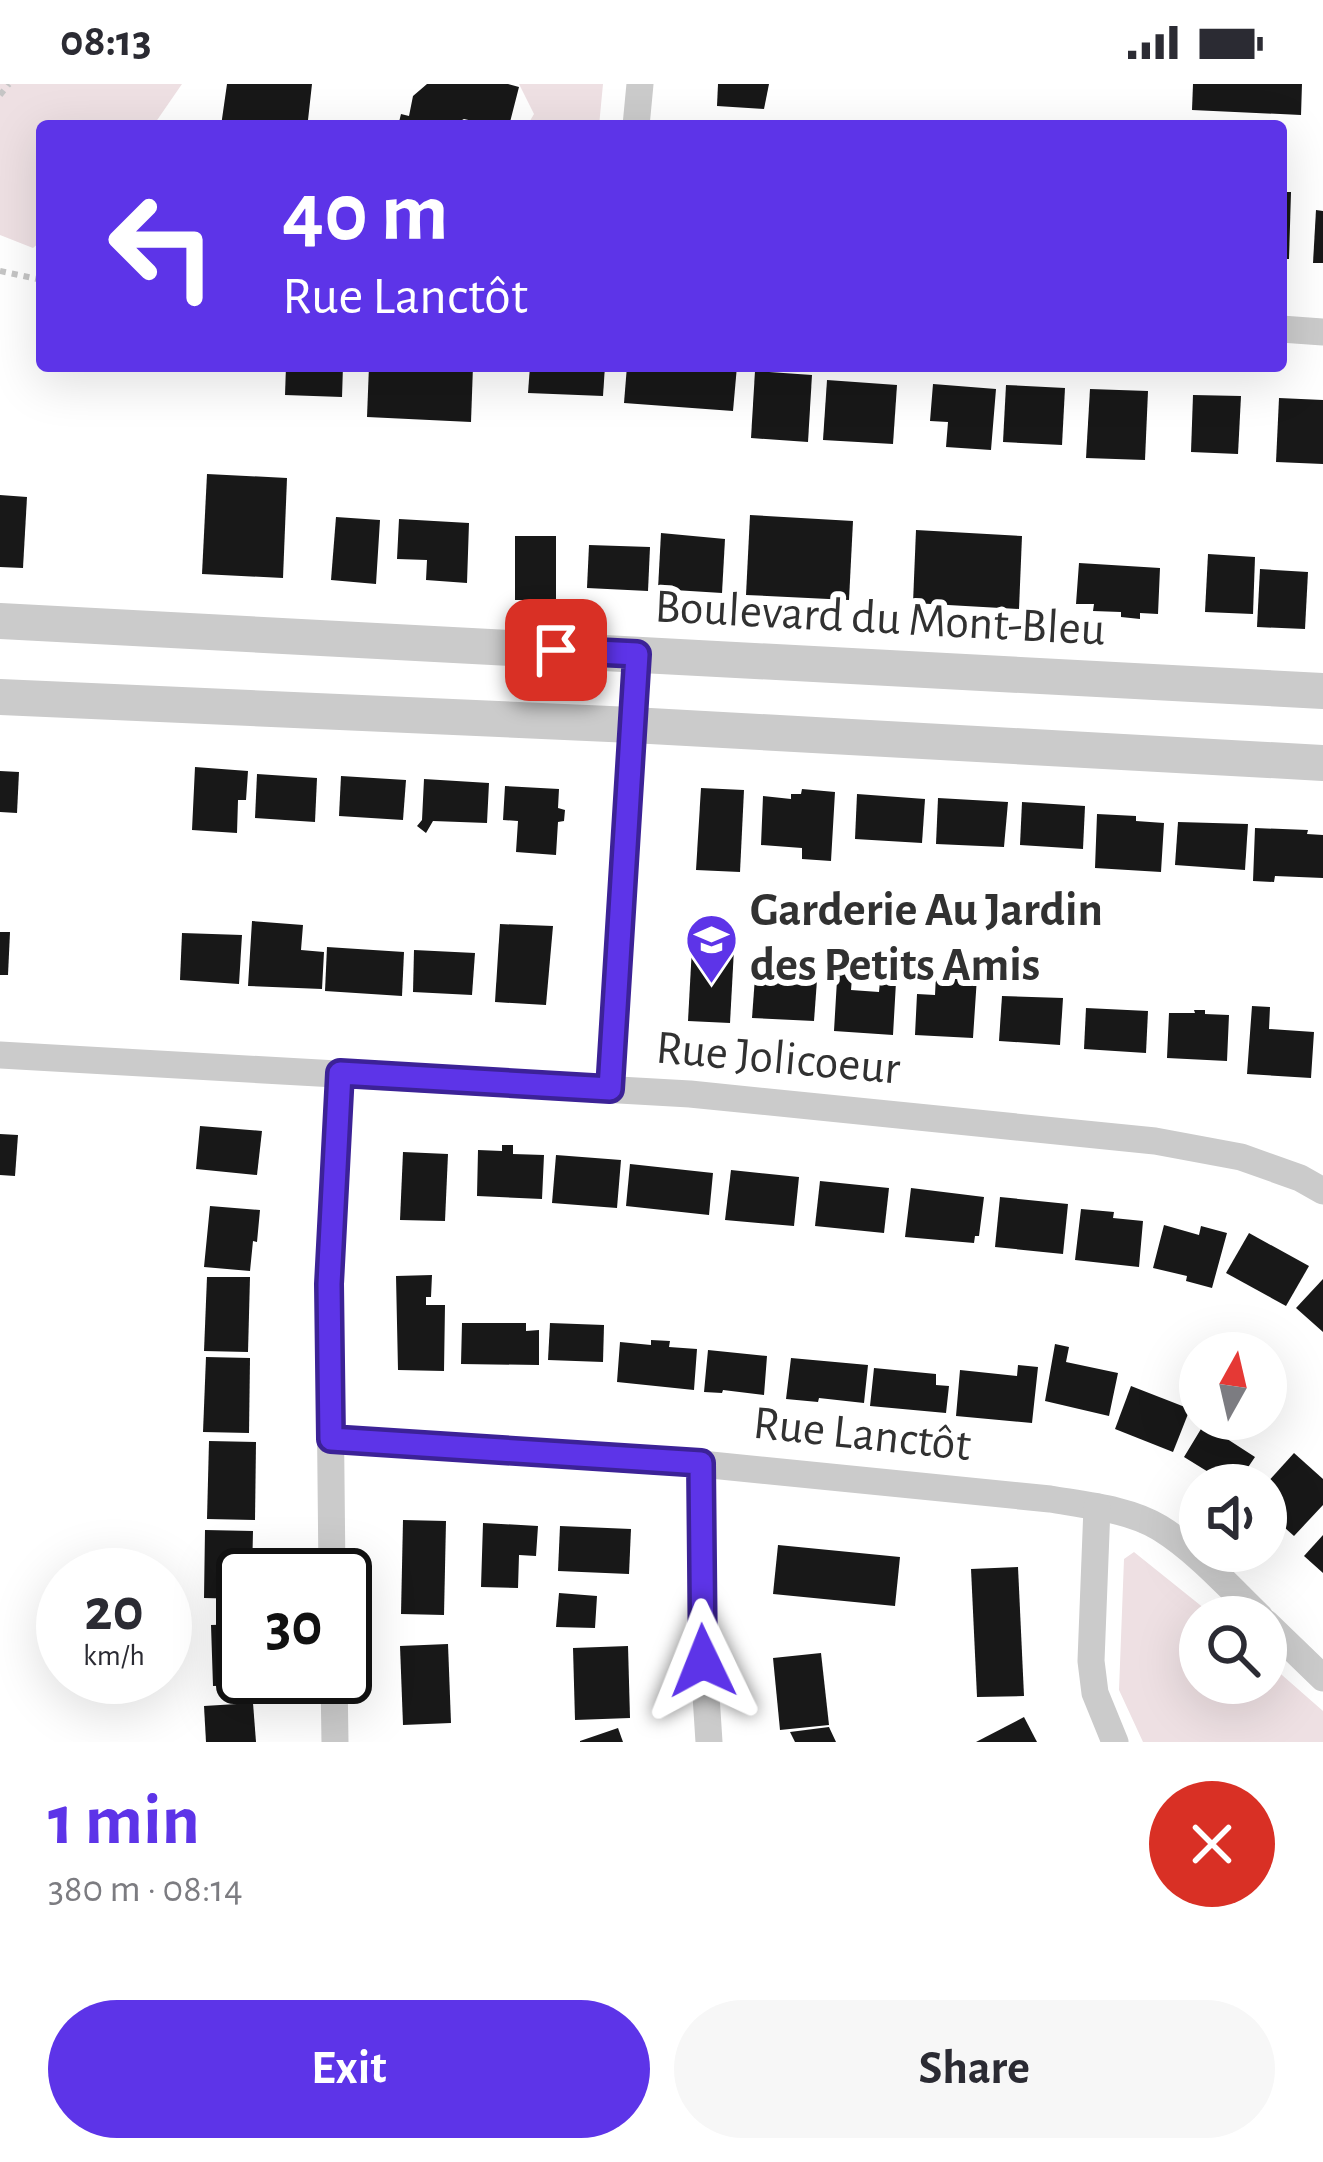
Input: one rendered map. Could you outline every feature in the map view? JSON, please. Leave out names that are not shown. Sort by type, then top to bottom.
[{"type":"street","points":[[637,120],[640,84]]},
{"type":"street","points":[[1287,329],[1323,332]]},
{"type":"street","name":"Boulevard du Mont-Bleu","points":[[0,622],[1323,691]]},
{"type":"street","points":[[610,1089],[637,654]]},
{"type":"street","points":[[0,697],[1323,763]]},
{"type":"street","name":"Rue Jolicoeur","points":[[0,1055],[690,1094],[1155,1141],[1241,1156],[1323,1191]]},
{"type":"street","points":[[332,1548],[329,1284],[340,1073]]},
{"type":"street","name":"Rue Lanctôt","points":[[331,1439],[701,1463],[1050,1499],[1158,1527],[1238,1596]]},
{"type":"street","points":[[701,1463],[700,1617],[709,1742]]},
{"type":"street","points":[[1097,1508],[1091,1661],[1095,1694],[1115,1742]]},
{"type":"street","name":"Rue Lanctôt","points":[[1287,1643],[1323,1678]]},
{"type":"street","points":[[334,1704],[335,1742]]},
{"type":"path","points":[[0,95],[8,84]]},
{"type":"path","points":[[0,271],[36,279]]},
{"type":"shaded area","points":[[0,84],[182,84],[157,120],[36,120],[36,245],[0,235]]},
{"type":"shaded area","points":[[519,84],[603,84],[600,120],[530,120],[534,114]]},
{"type":"shaded area","points":[[1134,1552],[1189,1596],[1179,1596],[1179,1704],[1287,1704],[1287,1679],[1323,1711],[1323,1742],[1143,1742],[1119,1690],[1124,1559]]},
{"type":"building","points":[[227,84],[312,84],[308,120],[222,120]]},
{"type":"building","points":[[427,84],[519,87],[511,120],[400,120],[401,114],[409,116],[413,96]]},
{"type":"building","points":[[718,84],[769,84],[764,109],[717,106]]},
{"type":"building","points":[[1193,84],[1302,84],[1301,115],[1192,110]]},
{"type":"building","points":[[1287,192],[1291,192],[1289,259]]},
{"type":"building","points":[[1316,210],[1323,211],[1323,263],[1313,263]]},
{"type":"building","points":[[286,372],[343,372],[342,397],[285,395]]},
{"type":"building","points":[[369,372],[473,372],[471,422],[367,417]]},
{"type":"building","points":[[530,372],[605,372],[603,396],[528,393]]},
{"type":"building","points":[[627,372],[736,372],[733,411],[624,403]]},
{"type":"building","points":[[755,372],[812,375],[808,442],[751,438]]},
{"type":"building","points":[[827,380],[897,385],[893,444],[823,440]]},
{"type":"building","points":[[933,384],[996,389],[991,450],[946,447],[948,422],[930,421]]},
{"type":"building","points":[[1006,385],[1065,388],[1062,445],[1003,442]]},
{"type":"building","points":[[1090,389],[1148,391],[1145,460],[1086,458]]},
{"type":"building","points":[[1193,395],[1241,396],[1238,454],[1191,452]]},
{"type":"building","points":[[1279,398],[1323,400],[1323,464],[1276,462]]},
{"type":"building","points":[[207,474],[287,478],[283,578],[202,574]]},
{"type":"building","points":[[0,495],[27,497],[23,568],[0,567]]},
{"type":"building","points":[[750,515],[853,521],[849,600],[746,595]]},
{"type":"building","points":[[336,517],[380,520],[376,584],[331,580]]},
{"type":"building","points":[[399,519],[469,523],[467,583],[426,580],[427,560],[397,559]]},
{"type":"building","points":[[916,530],[1022,536],[1019,609],[913,603]]},
{"type":"building","points":[[661,533],[725,539],[722,593],[658,589]]},
{"type":"building","points":[[515,536],[556,536],[556,600],[515,600]]},
{"type":"building","points":[[589,545],[650,547],[648,591],[587,588]]},
{"type":"building","points":[[1208,554],[1255,557],[1253,614],[1205,612]]},
{"type":"building","points":[[1079,563],[1160,568],[1158,614],[1121,617],[1121,612],[1093,611],[1094,604],[1076,604]]},
{"type":"building","points":[[1260,569],[1308,572],[1305,629],[1257,627]]},
{"type":"building","points":[[195,767],[248,771],[246,800],[238,800],[237,833],[192,830]]},
{"type":"building","points":[[0,771],[19,772],[17,813],[0,812]]},
{"type":"building","points":[[257,774],[317,778],[315,822],[255,818]]},
{"type":"building","points":[[341,776],[406,780],[403,820],[339,816]]},
{"type":"building","points":[[424,779],[489,783],[487,823],[433,821],[426,833],[417,826],[422,820]]},
{"type":"building","points":[[505,786],[559,789],[558,808],[565,810],[564,821],[558,822],[556,855],[516,852],[518,821],[503,820]]},
{"type":"building","points":[[701,788],[744,790],[740,872],[696,870]]},
{"type":"building","points":[[802,789],[835,792],[831,861],[802,859],[802,848],[761,845],[763,796],[791,799],[791,794],[801,794]]},
{"type":"building","points":[[857,794],[925,799],[922,843],[855,839]]},
{"type":"building","points":[[938,798],[1008,802],[1004,847],[936,844]]},
{"type":"building","points":[[1022,802],[1085,806],[1083,849],[1020,845]]},
{"type":"building","points":[[1097,814],[1164,823],[1161,872],[1095,868]]},
{"type":"building","points":[[1178,822],[1248,824],[1245,870],[1175,865]]},
{"type":"building","points":[[1255,828],[1323,835],[1323,878],[1275,876],[1274,882],[1253,881]]},
{"type":"building","points":[[252,921],[303,925],[301,950],[324,952],[322,989],[248,986]]},
{"type":"building","points":[[500,924],[553,926],[546,1005],[495,1002]]},
{"type":"building","points":[[0,932],[10,932],[8,975],[0,975]]},
{"type":"building","points":[[182,933],[242,935],[239,984],[180,980]]},
{"type":"building","points":[[327,947],[404,952],[402,996],[325,991]]},
{"type":"building","name":"Garderie Au Jardin des Petits Amis","points":[[692,947],[734,949],[730,1023],[688,1021]]},
{"type":"building","points":[[414,950],[475,953],[472,995],[413,992]]},
{"type":"building","points":[[838,963],[853,965],[851,990],[879,992],[880,981],[896,982],[893,1035],[834,1031]]},
{"type":"building","points":[[936,975],[977,977],[973,1038],[915,1035],[917,994],[935,995]]},
{"type":"building","points":[[755,977],[817,980],[814,1021],[752,1018]]},
{"type":"building","points":[[1002,996],[1063,998],[1060,1045],[999,1041]]},
{"type":"building","points":[[1252,1006],[1270,1007],[1269,1029],[1314,1032],[1311,1078],[1247,1074]]},
{"type":"building","points":[[1086,1008],[1148,1011],[1146,1053],[1084,1049]]},
{"type":"building","points":[[1194,1010],[1229,1015],[1227,1061],[1167,1058],[1169,1013]]},
{"type":"building","points":[[200,1126],[262,1131],[257,1175],[196,1169]]},
{"type":"building","points":[[0,1134],[18,1135],[15,1176],[0,1175]]},
{"type":"building","points":[[502,1145],[513,1145],[513,1154],[544,1155],[542,1199],[477,1196],[478,1150],[502,1151]]},
{"type":"building","points":[[403,1152],[448,1154],[445,1221],[400,1220]]},
{"type":"building","points":[[556,1155],[621,1160],[617,1208],[552,1203]]},
{"type":"building","points":[[630,1164],[713,1173],[709,1215],[626,1206]]},
{"type":"building","points":[[731,1170],[799,1177],[794,1226],[725,1220]]},
{"type":"building","points":[[820,1181],[889,1188],[884,1233],[815,1226]]},
{"type":"building","points":[[911,1188],[984,1197],[974,1243],[905,1237]]},
{"type":"building","points":[[1000,1197],[1068,1204],[1063,1254],[995,1247]]},
{"type":"building","points":[[210,1206],[260,1210],[250,1271],[204,1267]]},
{"type":"building","points":[[1081,1209],[1143,1221],[1139,1267],[1075,1260]]},
{"type":"building","points":[[1164,1225],[1199,1235],[1201,1226],[1227,1233],[1212,1288],[1153,1268]]},
{"type":"building","points":[[1249,1233],[1309,1266],[1286,1306],[1226,1273]]},
{"type":"building","points":[[432,1275],[426,1305],[445,1305],[444,1371],[398,1370],[396,1276]]},
{"type":"building","points":[[207,1277],[250,1277],[248,1352],[204,1351]]},
{"type":"building","points":[[1323,1279],[1323,1332],[1296,1308]]},
{"type":"building","points":[[462,1323],[526,1323],[526,1331],[539,1330],[539,1365],[461,1364]]},
{"type":"building","points":[[550,1323],[604,1325],[603,1362],[548,1360]]},
{"type":"building","points":[[651,1340],[697,1349],[694,1390],[617,1382],[620,1342],[651,1345]]},
{"type":"building","points":[[1055,1344],[1069,1347],[1066,1362],[1118,1373],[1109,1416],[1045,1401]]},
{"type":"building","points":[[708,1350],[767,1356],[764,1395],[704,1392]]},
{"type":"building","points":[[206,1357],[250,1358],[249,1433],[203,1432]]},
{"type":"building","points":[[791,1358],[868,1365],[864,1403],[786,1399]]},
{"type":"building","points":[[1018,1365],[1038,1367],[1032,1423],[956,1416],[960,1370],[1017,1376]]},
{"type":"building","points":[[874,1368],[936,1374],[936,1385],[949,1386],[946,1413],[870,1406]]},
{"type":"building","points":[[1131,1386],[1179,1405],[1179,1437],[1173,1452],[1115,1429]]},
{"type":"building","points":[[1194,1440],[1229,1440],[1255,1457],[1250,1464],[1195,1464],[1184,1457]]},
{"type":"building","points":[[209,1441],[256,1442],[255,1520],[207,1519]]},
{"type":"building","points":[[1294,1453],[1323,1479],[1323,1505],[1294,1536],[1287,1530],[1284,1464]]},
{"type":"building","points":[[403,1520],[446,1521],[444,1615],[401,1614]]},
{"type":"building","points":[[483,1523],[538,1526],[536,1556],[519,1555],[518,1588],[481,1587]]},
{"type":"building","points":[[560,1526],[631,1529],[629,1574],[558,1571]]},
{"type":"building","points":[[205,1530],[253,1531],[253,1548],[216,1548],[216,1598],[204,1598]]},
{"type":"building","points":[[1323,1535],[1323,1573],[1304,1556]]},
{"type":"building","points":[[778,1545],[900,1557],[895,1606],[773,1594]]},
{"type":"building","points":[[1018,1567],[1024,1696],[977,1697],[971,1569]]},
{"type":"building","points":[[559,1593],[597,1596],[595,1628],[556,1627]]},
{"type":"building","points":[[211,1625],[216,1625],[216,1686],[213,1686]]},
{"type":"building","points":[[448,1644],[451,1723],[403,1725],[400,1646]]},
{"type":"building","points":[[628,1646],[630,1718],[575,1720],[573,1648]]},
{"type":"building","points":[[821,1653],[829,1725],[780,1730],[773,1658]]},
{"type":"building","points":[[253,1704],[256,1742],[206,1742],[204,1706]]},
{"type":"building","points":[[1024,1717],[1037,1742],[976,1742]]},
{"type":"building","points":[[829,1727],[836,1742],[795,1742],[790,1732]]},
{"type":"building","points":[[618,1728],[623,1742],[580,1742],[580,1741]]},
{"type":"place","name":"Garderie Au Jardin des Petits Amis","points":[[711,985]]},
{"type":"route","points":[[556,650],[637,654],[610,1089],[340,1073],[329,1284],[331,1439],[701,1463],[703,1661]]}]
